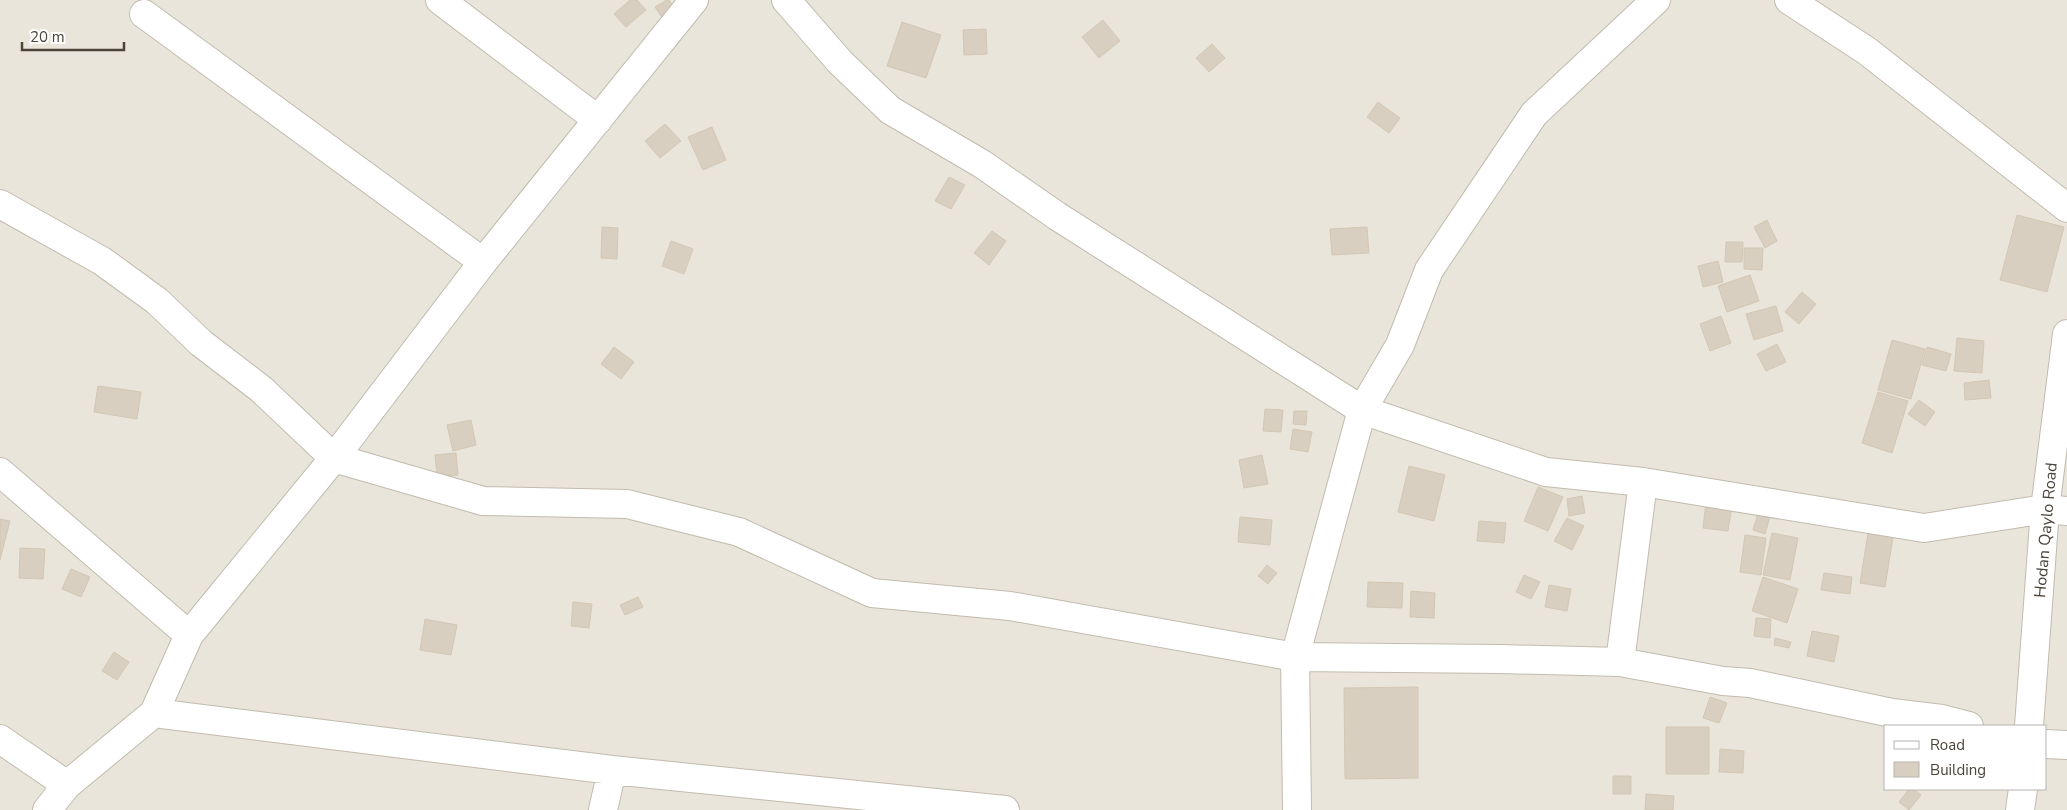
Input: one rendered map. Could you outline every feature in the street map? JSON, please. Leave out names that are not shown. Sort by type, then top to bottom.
[{"type":"street","points":[[440,0],[598,120]]},
{"type":"street","points":[[47,810],[67,785],[154,713],[189,635],[334,458],[483,262],[694,0]]},
{"type":"street","points":[[786,0],[840,62],[890,110],[982,164],[1057,216],[1362,410],[1546,472],[1643,482],[1924,528],[2056,510]]},
{"type":"street","points":[[1297,810],[1295,657],[1362,410],[1400,345],[1429,270],[1534,114],[1656,0]]},
{"type":"street","points":[[1789,0],[1866,50],[2067,208]]},
{"type":"street","points":[[144,14],[483,262]]},
{"type":"street","points":[[0,204],[102,261],[157,302],[201,343],[261,390],[334,458],[483,501],[627,504],[739,532],[872,593],[1010,606],[1295,657],[1620,662],[1723,681],[1750,683],[1892,713],[1942,719],[1965,725]]},
{"type":"street","name":"Hodan Qaylo Road","points":[[2029,725],[2056,510],[2067,334]]},
{"type":"street","points":[[0,472],[189,635]]},
{"type":"street","points":[[1620,662],[1643,482]]},
{"type":"street","points":[[154,713],[612,770],[1005,810]]},
{"type":"street","points":[[0,739],[67,785]]},
{"type":"street","points":[[2047,744],[2067,745]]},
{"type":"street","points":[[603,810],[612,770]]},
{"type":"street","points":[[2020,810],[2023,790]]},
{"type":"shaded area","points":[[0,0],[2067,0],[2067,810],[0,810]]},
{"type":"building","points":[[630,0],[637,0],[646,10],[626,27],[614,14]]},
{"type":"building","points":[[669,0],[678,13],[665,22],[655,7]]},
{"type":"building","points":[[1103,20],[1120,41],[1099,58],[1082,37]]},
{"type":"building","points":[[902,22],[941,35],[926,78],[887,66]]},
{"type":"building","points":[[986,29],[987,54],[964,55],[963,30]]},
{"type":"building","points":[[1212,44],[1225,58],[1209,72],[1196,58]]},
{"type":"building","points":[[1378,102],[1400,118],[1389,133],[1367,117]]},
{"type":"building","points":[[665,124],[681,141],[660,158],[645,141]]},
{"type":"building","points":[[712,127],[726,160],[703,170],[688,137]]},
{"type":"building","points":[[949,177],[965,185],[951,209],[935,201]]},
{"type":"building","points":[[2017,215],[2064,227],[2047,292],[2000,280]]},
{"type":"building","points":[[1767,220],[1777,241],[1765,248],[1754,227]]},
{"type":"building","points":[[602,227],[618,228],[617,259],[601,258]]},
{"type":"building","points":[[1367,227],[1369,253],[1332,255],[1330,229]]},
{"type":"building","points":[[992,231],[1006,241],[989,265],[974,253]]},
{"type":"building","points":[[671,241],[693,249],[684,274],[662,266]]},
{"type":"building","points":[[1726,242],[1743,242],[1742,262],[1725,262]]},
{"type":"building","points":[[1744,248],[1763,248],[1762,270],[1744,269]]},
{"type":"building","points":[[1718,261],[1723,282],[1703,287],[1698,266]]},
{"type":"building","points":[[1750,275],[1759,301],[1727,312],[1718,286]]},
{"type":"building","points":[[1802,292],[1816,304],[1799,324],[1785,312]]},
{"type":"building","points":[[1776,306],[1783,331],[1754,340],[1746,314]]},
{"type":"building","points":[[1721,316],[1731,343],[1710,351],[1700,324]]},
{"type":"building","points":[[1957,338],[1984,341],[1982,373],[1954,371]]},
{"type":"building","points":[[1892,340],[1925,349],[1911,399],[1878,390]]},
{"type":"building","points":[[1777,344],[1786,362],[1766,371],[1757,354]]},
{"type":"building","points":[[614,347],[634,362],[621,379],[601,364]]},
{"type":"building","points":[[1927,347],[1951,354],[1946,371],[1922,365]]},
{"type":"building","points":[[1989,380],[1991,398],[1965,400],[1964,383]]},
{"type":"building","points":[[98,386],[141,392],[137,419],[94,412]]},
{"type":"building","points":[[1878,392],[1908,401],[1892,453],[1862,443]]},
{"type":"building","points":[[1919,400],[1935,412],[1925,426],[1908,414]]},
{"type":"building","points":[[1265,409],[1283,410],[1281,432],[1263,431]]},
{"type":"building","points":[[1294,411],[1307,411],[1306,425],[1293,424]]},
{"type":"building","points":[[471,420],[476,445],[453,451],[447,425]]},
{"type":"building","points":[[1293,429],[1312,432],[1308,452],[1290,449]]},
{"type":"building","points":[[456,453],[458,475],[437,476],[435,455]]},
{"type":"building","points":[[1262,455],[1268,484],[1244,488],[1239,460]]},
{"type":"building","points":[[1409,466],[1445,475],[1434,521],[1398,512]]},
{"type":"building","points":[[1538,487],[1563,497],[1548,531],[1524,521]]},
{"type":"building","points":[[1582,496],[1585,513],[1569,516],[1567,499]]},
{"type":"building","points":[[1706,502],[1732,506],[1728,531],[1703,528]]},
{"type":"building","points":[[1758,513],[1770,517],[1765,534],[1753,530]]},
{"type":"building","points":[[1240,517],[1272,520],[1270,545],[1238,542]]},
{"type":"building","points":[[1567,518],[1584,526],[1572,550],[1554,541]]},
{"type":"building","points":[[0,519],[10,521],[0,560]]},
{"type":"building","points":[[1479,521],[1506,523],[1504,543],[1477,541]]},
{"type":"building","points":[[1869,527],[1894,531],[1885,587],[1860,583]]},
{"type":"building","points":[[1772,533],[1798,538],[1790,580],[1763,575]]},
{"type":"building","points":[[1745,535],[1766,538],[1761,575],[1740,572]]},
{"type":"building","points":[[20,548],[45,549],[43,579],[19,578]]},
{"type":"building","points":[[1267,565],[1277,573],[1268,584],[1258,576]]},
{"type":"building","points":[[71,569],[90,577],[81,597],[62,589]]},
{"type":"building","points":[[1824,573],[1852,577],[1850,594],[1821,590]]},
{"type":"building","points":[[1524,575],[1540,582],[1531,599],[1516,592]]},
{"type":"building","points":[[1763,577],[1798,589],[1787,623],[1752,611]]},
{"type":"building","points":[[1368,582],[1403,583],[1402,608],[1367,607]]},
{"type":"building","points":[[1549,585],[1571,589],[1567,611],[1545,607]]},
{"type":"building","points":[[1411,591],[1435,593],[1434,618],[1410,617]]},
{"type":"building","points":[[638,597],[643,607],[625,615],[620,605]]},
{"type":"building","points":[[573,602],[592,604],[589,628],[571,626]]},
{"type":"building","points":[[1756,618],[1771,619],[1770,638],[1754,636]]},
{"type":"building","points":[[425,619],[457,625],[451,655],[420,650]]},
{"type":"building","points":[[1812,631],[1839,636],[1834,662],[1807,656]]},
{"type":"building","points":[[1775,638],[1791,642],[1789,648],[1774,645]]},
{"type":"building","points":[[114,652],[129,662],[117,680],[102,671]]},
{"type":"building","points":[[1418,687],[1418,778],[1345,779],[1344,688]]},
{"type":"building","points":[[1710,697],[1727,703],[1719,723],[1703,718]]},
{"type":"building","points":[[1666,727],[1709,727],[1709,774],[1666,774]]},
{"type":"building","points":[[1720,749],[1744,751],[1743,773],[1719,772]]},
{"type":"building","points":[[1613,776],[1631,776],[1631,794],[1613,794]]},
{"type":"building","points":[[1908,790],[1914,790],[1921,795],[1909,810],[1899,802]]},
{"type":"building","points":[[1646,794],[1674,796],[1673,810],[1645,810]]}]
